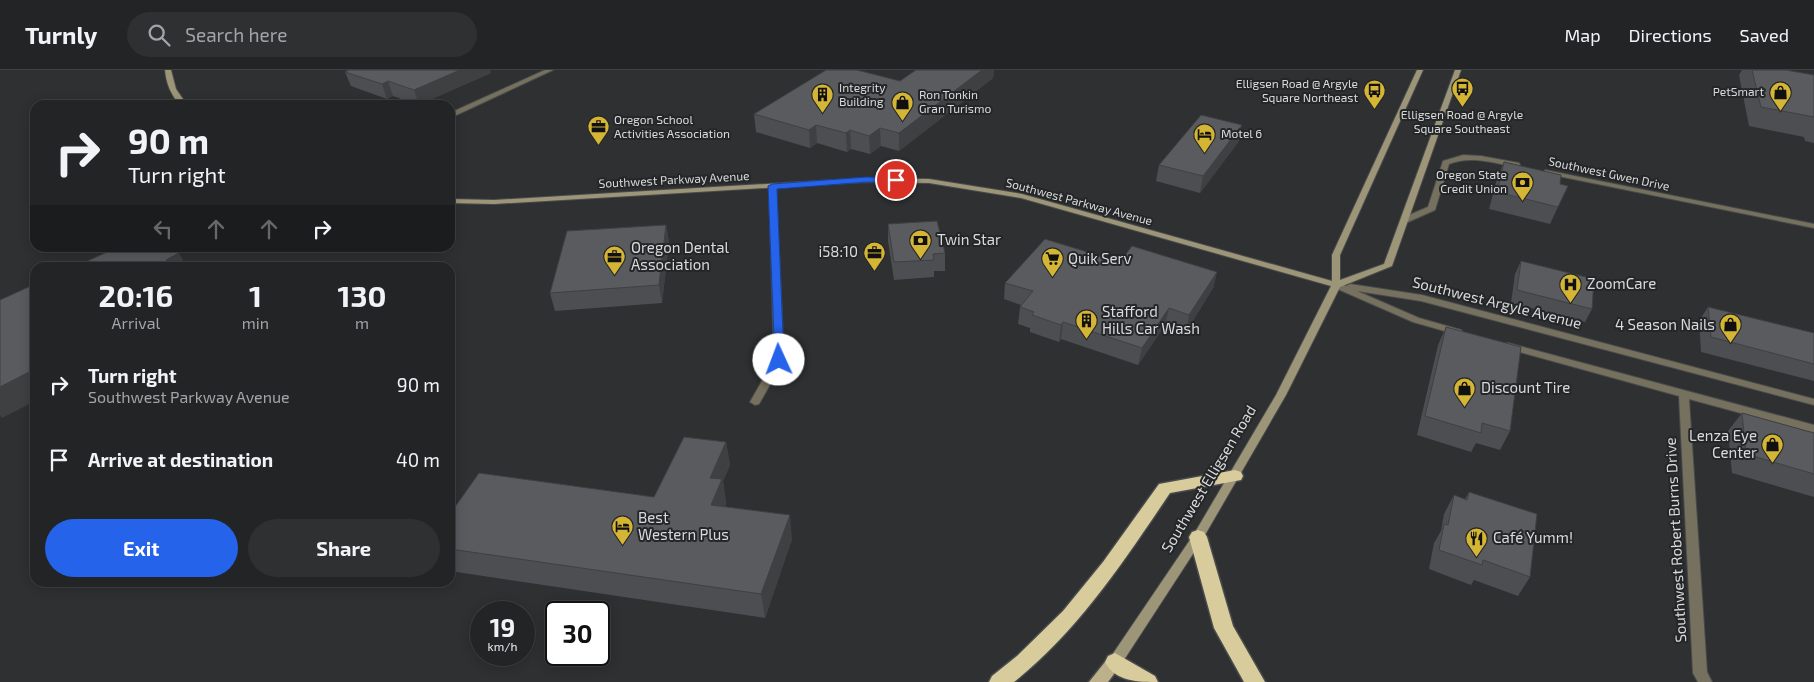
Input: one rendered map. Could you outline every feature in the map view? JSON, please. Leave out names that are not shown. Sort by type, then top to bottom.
[{"type":"highway","points":[[999,682],[1028,661],[1069,619],[1105,574],[1165,488],[1234,476]]},
{"type":"highway","points":[[1198,537],[1224,628],[1255,682]]},
{"type":"highway","points":[[1115,662],[1148,682]]},
{"type":"main road","points":[[168,70],[169,79],[179,100]]},
{"type":"main road","name":"Southwest Elligsen Road","points":[[1098,682],[1115,662],[1198,537],[1281,395],[1336,286],[1336,255],[1420,70]]},
{"type":"main road","points":[[1336,286],[1388,266],[1458,70]]},
{"type":"main road","name":"Southwest Parkway Avenue","points":[[455,201],[494,202],[867,180],[929,181],[1015,194],[1336,286]]},
{"type":"street","points":[[455,114],[550,70]]},
{"type":"street","points":[[1405,220],[1432,208],[1446,163],[1454,158],[1482,158],[1522,167]]},
{"type":"street","name":"Southwest Gwen Drive","points":[[1540,171],[1814,226]]},
{"type":"street","points":[[755,402],[779,360],[772,186]]},
{"type":"street","points":[[1336,286],[1416,320],[1464,333]]},
{"type":"street","name":"Southwest Argyle Avenue","points":[[1336,286],[1422,298],[1814,402]]},
{"type":"street","points":[[1502,344],[1814,429]]},
{"type":"street","name":"Southwest Robert Burns Drive","points":[[1684,395],[1700,673],[1705,682]]},
{"type":"building","points":[[349,70],[460,70],[414,90],[388,81],[382,84],[345,72]]},
{"type":"building","points":[[826,70],[857,70],[900,81],[916,70],[982,70],[899,133],[880,128],[869,136],[850,130],[846,133],[816,125],[809,130],[754,114]]},
{"type":"building","points":[[1752,70],[1786,70],[1814,75],[1814,117],[1761,107]]},
{"type":"building","points":[[1201,115],[1242,125],[1203,176],[1159,165]]},
{"type":"building","points":[[1504,162],[1561,175],[1560,184],[1568,186],[1558,207],[1497,192]]},
{"type":"building","points":[[937,221],[945,253],[933,254],[934,260],[894,262],[888,224]]},
{"type":"building","name":"Oregon Dental Association","points":[[666,225],[659,285],[550,293],[567,231]]},
{"type":"building","points":[[1045,239],[1120,262],[1132,246],[1217,272],[1189,315],[1169,308],[1142,348],[1063,322],[1061,325],[1032,315],[1034,312],[1020,307],[1033,291],[1005,283]]},
{"type":"building","points":[[107,252],[179,253],[166,260],[170,262],[85,262]]},
{"type":"building","points":[[1521,261],[1594,279],[1592,309],[1517,290]]},
{"type":"building","points":[[30,286],[30,372],[0,387],[0,300]]},
{"type":"building","points":[[1708,307],[1814,333],[1814,364],[1711,337]]},
{"type":"building","name":"Discount Tire","points":[[1446,327],[1521,347],[1510,431],[1482,423],[1481,433],[1425,416]]},
{"type":"building","points":[[1742,413],[1814,433],[1814,474],[1746,454]]},
{"type":"building","name":"Best Western Plus","points":[[684,437],[726,442],[710,478],[722,479],[711,505],[790,515],[761,594],[455,550],[455,507],[479,473],[654,497]]},
{"type":"building","name":"Café Yumm!","points":[[1469,492],[1537,514],[1530,577],[1483,560],[1482,565],[1439,550],[1444,524],[1448,525],[1454,495],[1467,500]]},
{"type":"place","name":"Elligsen Road @ Argyle Square Southeast","points":[[1462,107]]},
{"type":"place","name":"Elligsen Road @ Argyle Square Northeast","points":[[1374,110]]},
{"type":"place","name":"PetSmart","points":[[1780,111]]},
{"type":"place","name":"Integrity Building","points":[[823,114]]},
{"type":"place","name":"Ron Tonkin Gran Turismo","points":[[903,121]]},
{"type":"place","name":"Oregon School Activities Association","points":[[598,146]]},
{"type":"place","name":"Motel 6","points":[[1205,153]]},
{"type":"place","name":"Oregon State Credit Union","points":[[1523,201]]},
{"type":"place","name":"Twin Star","points":[[921,259]]},
{"type":"place","name":"i58:10","points":[[874,271]]},
{"type":"place","name":"Oregon Dental Association","points":[[615,276]]},
{"type":"place","name":"Quik Serv","points":[[1052,278]]},
{"type":"place","name":"ZoomCare","points":[[1571,303]]},
{"type":"place","name":"Stafford Hills Car Wash","points":[[1086,340]]},
{"type":"place","name":"4 Season Nails","points":[[1731,344]]},
{"type":"place","name":"Discount Tire","points":[[1465,407]]},
{"type":"place","name":"Lenza Eye Center","points":[[1773,464]]},
{"type":"place","name":"Best Western Plus","points":[[622,546]]},
{"type":"place","name":"Café Yumm!","points":[[1477,557]]},
{"type":"route","points":[[779,360],[772,186],[896,180]]}]
